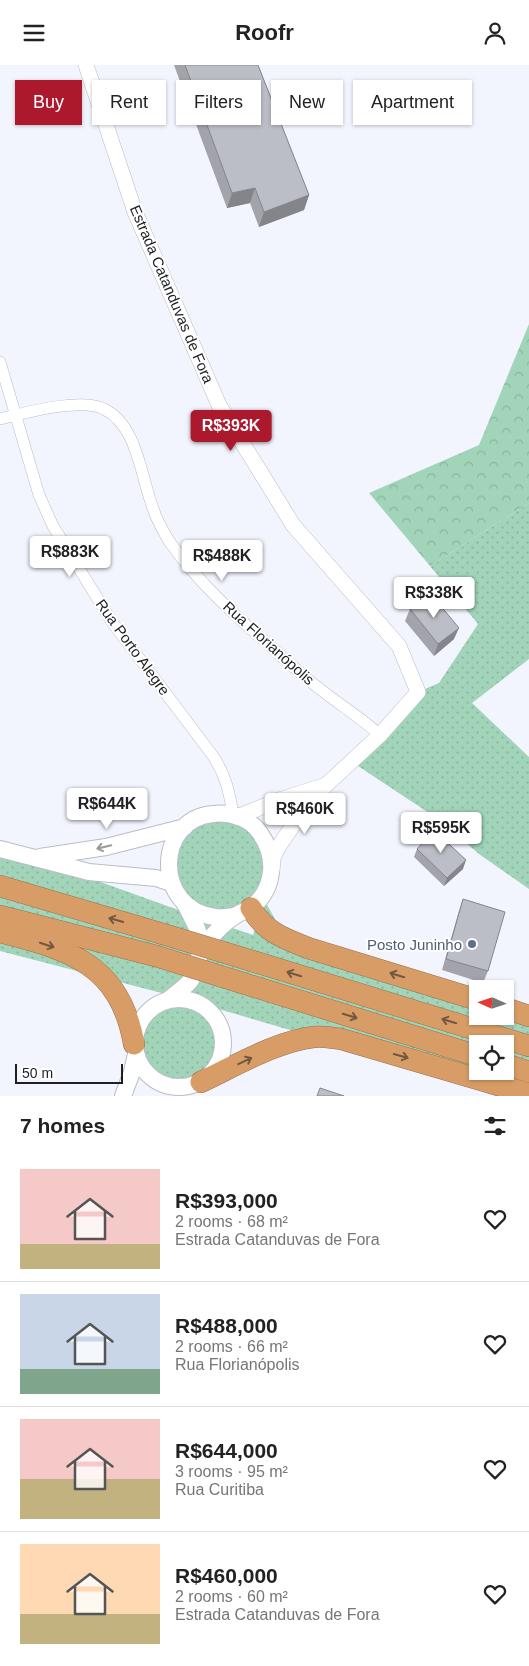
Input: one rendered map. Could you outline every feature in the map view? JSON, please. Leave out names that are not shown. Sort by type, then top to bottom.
[{"type":"highway","points":[[0,886],[529,1046]]},
{"type":"highway","points":[[242,912],[281,937],[308,948],[469,997]]},
{"type":"highway","points":[[0,916],[156,956],[469,1053]]},
{"type":"highway","points":[[0,931],[63,950],[86,962],[101,974],[113,988],[122,1003],[132,1030],[135,1049]]},
{"type":"highway","points":[[514,1011],[529,1016]]},
{"type":"highway","points":[[195,1085],[267,1051],[314,1037],[341,1039],[529,1094]]},
{"type":"highway","points":[[514,1067],[529,1072]]},
{"type":"main road","points":[[123,1096],[132,1072],[137,1029],[144,1015],[156,1005],[168,1000],[191,981],[203,948],[216,933],[260,899],[267,888],[271,876],[272,859],[267,843],[258,829],[235,815],[212,814],[198,818],[185,827],[175,839],[170,853],[168,868],[171,883],[176,894],[185,904],[197,928],[203,948]]},
{"type":"main road","points":[[34,858],[78,853],[185,827]]},
{"type":"main road","points":[[0,849],[89,872],[156,878],[171,883]]},
{"type":"main road","points":[[185,904],[200,913],[217,918],[242,912]]},
{"type":"main road","points":[[172,1096],[195,1085],[212,1073],[223,1051],[223,1035],[215,1017],[191,981]]},
{"type":"main road","points":[[168,1000],[181,999],[200,1004],[215,1017]]},
{"type":"main road","points":[[135,1049],[144,1070],[159,1083],[177,1088],[195,1085]]},
{"type":"street","name":"Estrada Catanduvas de Fora","points":[[86,65],[136,212],[219,405],[293,525],[399,646],[418,692],[380,735],[311,799],[273,858],[271,876]]},
{"type":"street","name":"Rua Porto Alegre","points":[[0,362],[39,495],[53,526],[112,622],[213,756],[223,772],[235,815]]},
{"type":"street","name":"Rua Florianópolis","points":[[15,416],[76,404],[92,405],[104,409],[117,417],[136,452],[154,511],[169,541],[198,576],[254,633],[318,688],[380,735]]},
{"type":"street","points":[[0,419],[15,416]]},
{"type":"street","points":[[235,815],[324,786]]},
{"type":"green space","points":[[529,324],[529,503],[430,566],[369,493],[479,445]]},
{"type":"green space","points":[[529,503],[529,659],[472,703],[529,757],[529,889],[479,854],[438,819],[355,764],[418,692],[439,683],[478,624],[430,566]]},
{"type":"green space","points":[[222,816],[258,833],[270,861],[250,906],[212,915],[177,892],[176,841],[186,828]]},
{"type":"green space","points":[[0,849],[34,858],[253,935],[265,901],[276,921],[285,931],[469,997],[469,1025],[514,1025],[514,1016],[529,1016],[529,1096],[496,1096],[314,1037],[181,998],[0,951]]},
{"type":"green space","points":[[179,1001],[195,1004],[209,1013],[218,1027],[221,1043],[218,1059],[209,1073],[195,1082],[179,1085],[163,1082],[149,1073],[140,1059],[137,1043],[140,1027],[149,1013],[163,1004]]},
{"type":"building","points":[[185,65],[258,65],[271,98],[271,125],[282,125],[309,195],[264,212],[255,188],[232,193],[207,125],[261,125],[261,80],[191,80]]},
{"type":"building","points":[[430,593],[459,628],[438,644],[410,609]]},
{"type":"building","points":[[434,830],[466,860],[447,878],[417,849]]},
{"type":"building","name":"Posto Juninho","points":[[463,899],[505,912],[488,971],[446,959]]},
{"type":"building","points":[[320,1088],[344,1096],[317,1096]]},
{"type":"place","name":"Posto Juninho","points":[[472,944]]}]
